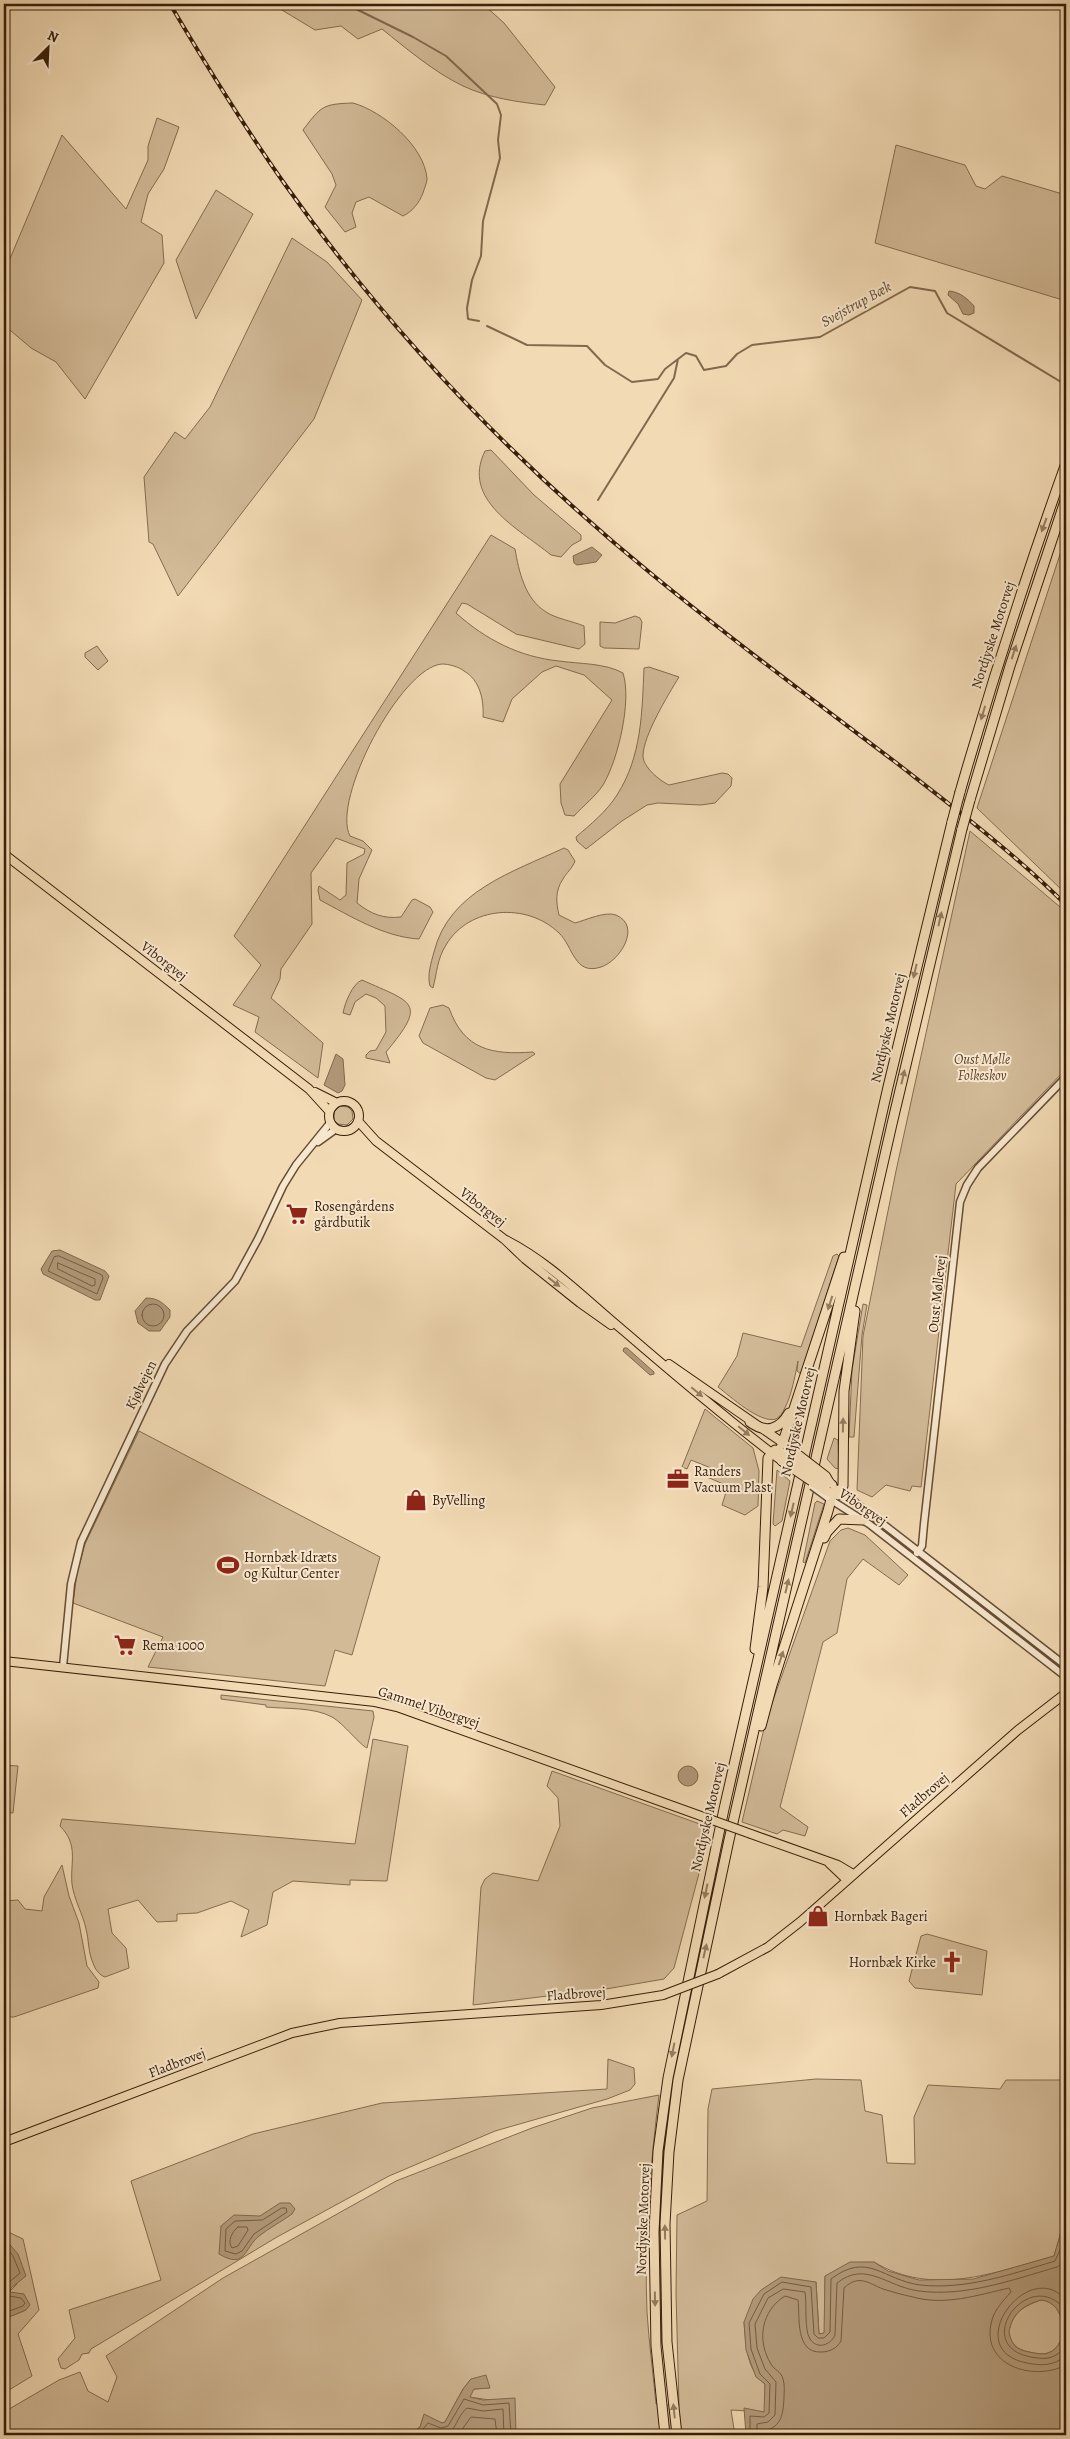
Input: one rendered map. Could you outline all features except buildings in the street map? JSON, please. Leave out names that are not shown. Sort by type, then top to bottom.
[{"type":"highway","name":"Nordjyske Motorvej","points":[[665,2435],[656,2346],[654,2232],[658,2152],[678,2022],[724,1809],[888,1087],[952,822],[1011,622],[1066,463]]},
{"type":"highway","name":"Nordjyske Motorvej","points":[[677,2435],[667,2342],[665,2224],[669,2152],[678,2080],[692,2005],[892,1124],[962,829],[1010,666],[1066,498]]},
{"type":"highway","points":[[724,1809],[760,1621],[768,1463],[781,1451],[842,1263],[888,1087]]},
{"type":"highway","points":[[730,1840],[772,1684],[809,1573],[832,1492],[848,1358],[892,1124]]},
{"type":"highway","points":[[750,1422],[764,1429],[780,1426],[797,1400]]},
{"type":"highway","points":[[781,1451],[832,1492]]},
{"type":"highway","points":[[809,1573],[832,1524],[845,1518],[863,1520]]},
{"type":"main road","name":"Viborgvej","points":[[4,854],[309,1089],[329,1111]]},
{"type":"main road","name":"Viborgvej","points":[[309,1089],[336,1102]]},
{"type":"main road","points":[[344,1100],[353,1104],[358,1111],[358,1120],[352,1128],[343,1131],[333,1126],[329,1111],[336,1102],[344,1100]]},
{"type":"main road","name":"Viborgvej","points":[[358,1120],[376,1141]]},
{"type":"main road","name":"Viborgvej","points":[[352,1128],[376,1141],[504,1239],[528,1253],[559,1276],[624,1332],[781,1451],[826,1476],[832,1492]]},
{"type":"main road","name":"Viborgvej","points":[[651,1352],[687,1375],[750,1422],[781,1451]]},
{"type":"main road","name":"Gammel Viborgvej","points":[[4,1661],[375,1702],[397,1707],[827,1862],[850,1877]]},
{"type":"main road","name":"Fladbrovej","points":[[4,2142],[205,2065],[292,2034],[319,2027],[404,2018],[601,2005],[663,1994],[718,1974],[768,1947],[1037,1714],[1066,1693]]},
{"type":"street","name":"Oust Møllevej","points":[[917,1553],[922,1546],[960,1202],[967,1184],[978,1168],[1066,1076]]},
{"type":"street","name":"Kjølvejen","points":[[63,1667],[68,1608],[74,1568],[81,1542],[96,1506],[167,1359],[187,1331],[235,1281],[254,1247],[283,1186],[296,1165],[333,1126]]},
{"type":"street","name":"Viborgvej","points":[[832,1492],[917,1553],[1066,1666]]},
{"type":"street","name":"Viborgvej","points":[[832,1492],[863,1520],[1066,1677]]},
{"type":"street","points":[[1034,1651],[1066,1671]]},
{"type":"green space","points":[[272,4],[483,4],[504,23],[555,87],[545,105],[483,94],[463,86],[442,74],[382,29],[358,39],[341,26],[315,30]]},
{"type":"green space","points":[[353,103],[377,114],[400,132],[419,154],[427,179],[418,203],[410,212],[403,216],[369,197],[356,202],[352,213],[356,227],[345,232],[325,207],[336,185],[332,174],[303,130],[314,116],[324,108],[335,104]]},
{"type":"green space","points":[[157,118],[179,127],[164,169],[148,194],[141,222],[162,235],[164,263],[85,399],[56,362],[31,348],[4,325],[4,273],[62,135],[126,209],[148,160],[148,146]]},
{"type":"green space","points":[[896,145],[965,165],[976,186],[985,189],[1002,176],[1066,195],[1066,301],[875,243]]},
{"type":"green space","points":[[216,190],[253,214],[196,319],[176,260]]},
{"type":"green space","points":[[292,238],[327,262],[362,300],[314,419],[178,596],[153,544],[149,542],[144,477],[175,432],[185,439],[210,407]]},
{"type":"green space","points":[[491,450],[534,495],[581,535],[581,540],[572,545],[561,557],[551,555],[509,523],[487,498],[481,484],[480,468],[485,451]]},
{"type":"green space","points":[[491,535],[515,549],[524,584],[539,607],[555,616],[584,626],[585,644],[579,649],[516,634],[467,604],[462,603],[456,613],[491,639],[517,651],[545,659],[608,667],[623,673],[626,699],[625,714],[614,761],[609,774],[597,793],[574,816],[565,815],[561,803],[560,784],[612,700],[584,675],[556,666],[542,672],[512,699],[503,722],[483,717],[482,697],[477,685],[469,675],[457,667],[442,664],[425,671],[408,687],[390,710],[360,767],[351,794],[347,818],[350,836],[363,841],[372,850],[359,879],[357,903],[378,915],[401,917],[412,900],[415,899],[430,907],[433,912],[419,939],[380,930],[320,900],[319,886],[340,900],[346,895],[347,863],[364,854],[365,849],[336,838],[311,873],[312,924],[281,969],[280,979],[271,998],[323,1043],[318,1078],[255,1032],[259,1017],[233,1005],[261,965],[234,936]]},
{"type":"green space","points":[[1066,536],[1066,894],[977,808]]},
{"type":"green space","points":[[635,616],[640,618],[642,622],[639,649],[604,648],[600,646],[600,622],[615,623]]},
{"type":"green space","points":[[97,646],[108,661],[98,670],[85,657],[85,653]]},
{"type":"green space","points":[[649,667],[679,677],[647,738],[643,756],[646,765],[657,777],[669,785],[722,773],[728,774],[732,778],[731,786],[715,803],[701,805],[658,803],[647,805],[622,821],[586,849],[577,841],[576,837],[598,818],[613,801],[631,765],[639,733],[644,668]]},
{"type":"green space","name":"Oust Mølle Folkeskov","points":[[970,831],[1066,912],[1066,1069],[956,1184],[921,1487],[912,1486],[910,1491],[886,1485],[872,1497],[857,1490],[863,1336],[896,1171]]},
{"type":"green space","points":[[564,848],[568,850],[575,861],[557,892],[559,915],[575,923],[606,914],[616,915],[624,920],[628,935],[621,951],[615,958],[601,967],[592,969],[585,967],[575,958],[559,933],[546,923],[531,916],[499,913],[483,916],[469,922],[456,932],[443,950],[433,988],[430,986],[429,973],[434,952],[442,931],[453,913],[468,899],[504,875]]},
{"type":"green space","points":[[362,980],[393,994],[409,1006],[410,1013],[407,1023],[386,1052],[390,1063],[366,1058],[370,1051],[376,1050],[386,1032],[385,1006],[376,998],[366,994],[355,1002],[350,1015],[343,1013],[352,990]]},
{"type":"green space","points":[[443,1005],[449,1008],[455,1022],[463,1033],[481,1047],[505,1052],[533,1052],[535,1054],[495,1080],[486,1078],[423,1043],[419,1036],[430,1008]]},
{"type":"green space","points":[[340,1106],[348,1107],[352,1111],[353,1119],[347,1125],[338,1124],[334,1120],[334,1112]]},
{"type":"green space","points":[[837,1254],[839,1256],[801,1374],[797,1371],[798,1361],[789,1399],[781,1414],[776,1419],[762,1417],[737,1402],[718,1387],[737,1356],[743,1333],[801,1347],[833,1256]]},
{"type":"green space","points":[[863,1304],[867,1305],[862,1335],[854,1437],[849,1437],[852,1370]]},
{"type":"green space","points":[[705,1409],[753,1448],[759,1471],[758,1506],[745,1515],[722,1505],[728,1486],[707,1477],[711,1468],[691,1460],[687,1469],[682,1467]]},
{"type":"green space","name":"Hornbæk Idræts og Kultur Center","points":[[139,1431],[380,1557],[352,1655],[335,1650],[325,1686],[148,1667],[163,1637],[73,1603],[77,1573],[85,1544]]},
{"type":"green space","points":[[834,1438],[838,1440],[839,1469],[835,1468],[827,1459]]},
{"type":"green space","points":[[777,1470],[790,1481],[782,1521],[775,1526],[773,1524]]},
{"type":"green space","points":[[817,1501],[824,1504],[805,1563],[803,1562],[815,1503]]},
{"type":"green space","points":[[848,1528],[865,1535],[908,1575],[899,1585],[863,1559],[847,1579],[837,1633],[823,1642],[780,1807],[808,1827],[805,1836],[783,1830],[777,1834],[742,1822],[766,1720],[830,1541],[841,1530]]},
{"type":"green space","points":[[221,1695],[373,1711],[374,1717],[367,1748],[336,1720],[325,1714],[308,1710],[266,1707],[266,1705],[221,1699]]},
{"type":"green space","points":[[373,1739],[408,1746],[387,1881],[350,1880],[350,1885],[293,1881],[273,1892],[267,1925],[241,1937],[249,1910],[231,1901],[197,1913],[177,1914],[177,1921],[157,1922],[138,1900],[108,1909],[112,1933],[126,1948],[129,1968],[105,1977],[98,1972],[91,1959],[85,1923],[73,1890],[72,1847],[66,1833],[60,1826],[62,1819],[355,1844]]},
{"type":"green space","points":[[4,1765],[18,1766],[13,1813],[4,1812]]},
{"type":"green space","points":[[552,1771],[711,1828],[674,1968],[664,1979],[606,1989],[473,2005],[481,1887],[485,1879],[493,1873],[538,1881],[560,1826],[558,1798],[547,1786]]},
{"type":"green space","points":[[62,1865],[69,1896],[79,1923],[87,1966],[99,1982],[98,1988],[14,2017],[4,2017],[4,1901],[18,1900],[25,1909],[42,1911],[44,1897]]},
{"type":"green space","points":[[927,1934],[987,1951],[982,1995],[915,1988],[909,1981],[921,1936]]},
{"type":"green space","points":[[608,2059],[634,2068],[635,2084],[630,2090],[607,2099],[495,2131],[389,2176],[277,2237],[91,2349],[89,2353],[82,2354],[79,2360],[65,2369],[61,2368],[58,2359],[75,2338],[69,2310],[161,2280],[131,2181],[253,2134],[382,2103],[607,2089]]},
{"type":"green space","points":[[816,2079],[861,2080],[865,2111],[882,2115],[887,2163],[915,2164],[914,2117],[928,2085],[1000,2089],[1006,2080],[1066,2080],[1066,2231],[1061,2232],[1054,2256],[986,2275],[941,2280],[918,2278],[896,2272],[874,2262],[825,2276],[825,2333],[819,2334],[816,2282],[744,2322],[748,2356],[754,2372],[765,2384],[765,2412],[731,2410],[735,2435],[516,2435],[515,2430],[490,2400],[469,2397],[474,2389],[489,2388],[471,2379],[463,2389],[445,2422],[442,2423],[424,2415],[420,2427],[409,2435],[4,2435],[4,2412],[59,2380],[80,2372],[88,2391],[108,2402],[117,2377],[106,2356],[223,2278],[396,2181],[532,2128],[592,2108],[659,2095],[653,2149],[646,2258],[647,2312],[656,2404],[679,2406],[676,2293],[677,2215],[707,2201],[708,2109],[712,2089]]},
{"type":"green space","points":[[4,2230],[23,2239],[39,2310],[18,2334],[32,2376],[4,2393],[4,2319],[26,2310],[9,2292],[17,2284],[4,2238]]},
{"type":"green space","points":[[1041,2300],[1050,2303],[1056,2308],[1060,2316],[1062,2334],[1060,2342],[1055,2349],[1048,2353],[1038,2354],[1017,2348],[1011,2340],[1009,2332],[1013,2320],[1020,2311]]},
{"type":"water","points":[[949,291],[960,294],[969,301],[974,306],[974,313],[969,315],[963,314],[958,304],[948,295]]},
{"type":"water","points":[[592,547],[602,555],[596,562],[577,565],[574,563],[573,556]]},
{"type":"water","points":[[336,1054],[343,1059],[345,1085],[342,1091],[338,1093],[324,1085]]},
{"type":"water","points":[[60,1250],[105,1271],[109,1276],[100,1300],[95,1300],[43,1274],[41,1269],[52,1251]]},
{"type":"water","points":[[146,1298],[159,1301],[170,1310],[170,1317],[160,1331],[149,1331],[138,1323],[135,1311]]},
{"type":"water","points":[[624,1348],[627,1348],[654,1374],[650,1375],[623,1351]]},
{"type":"water","points":[[688,1766],[695,1769],[698,1776],[695,1783],[688,1786],[681,1783],[678,1776],[681,1769]]},
{"type":"water","points":[[280,2203],[290,2203],[295,2209],[292,2214],[259,2236],[244,2256],[235,2260],[219,2254],[221,2226],[234,2215],[260,2216]]},
{"type":"water","points":[[1066,2231],[1066,2435],[746,2435],[744,2408],[764,2412],[765,2384],[756,2377],[746,2350],[744,2322],[753,2299],[761,2290],[781,2277],[816,2282],[819,2334],[824,2333],[825,2276],[850,2262],[874,2262],[888,2271],[919,2280],[973,2279],[1054,2256],[1061,2232]],"holes":[[[1041,2300],[1050,2303],[1056,2308],[1062,2325],[1060,2342],[1055,2349],[1041,2354],[1017,2348],[1011,2340],[1009,2332],[1016,2315],[1024,2307],[1035,2302]]]},
{"type":"water","points":[[4,2238],[18,2254],[26,2276],[11,2288],[10,2292],[24,2294],[30,2305],[26,2310],[4,2319]]},
{"type":"water","points":[[486,2375],[490,2388],[474,2389],[470,2397],[483,2400],[515,2398],[516,2435],[409,2435],[420,2427],[424,2414],[442,2423],[445,2422],[463,2389],[471,2379]]},
{"type":"waterway","name":"Svejstrup Bæk","points":[[352,4],[354,8],[413,37],[446,56],[497,104],[501,115],[498,140],[500,158],[483,221],[481,256],[472,280],[467,308],[468,319],[479,321]]},
{"type":"waterway","name":"Svejstrup Bæk","points":[[487,326],[527,345],[587,346],[605,365],[632,382],[658,379],[665,369],[686,353],[696,356],[704,370],[726,366],[737,354],[752,345],[820,337],[910,287],[935,291],[947,313],[1066,385]]},
{"type":"waterway","points":[[598,500],[674,378],[678,359]]},
{"type":"railway","points":[[170,4],[254,139],[324,237],[366,291],[410,342],[503,441],[602,533],[683,600],[894,761],[1004,848],[1066,905]]},
{"type":"place","name":"Rosengårdens gårdbutik","points":[[297,1214]]},
{"type":"place","name":"Randers Vacuum Plast","points":[[678,1479]]},
{"type":"place","name":"ByVelling","points":[[416,1500]]},
{"type":"place","name":"Hornbæk Idræts og Kultur Center","points":[[228,1565]]},
{"type":"place","name":"Rema 1000","points":[[125,1645]]},
{"type":"place","name":"Hornbæk Bageri","points":[[818,1916]]},
{"type":"place","name":"Hornbæk Kirke","points":[[952,1962]]}]
